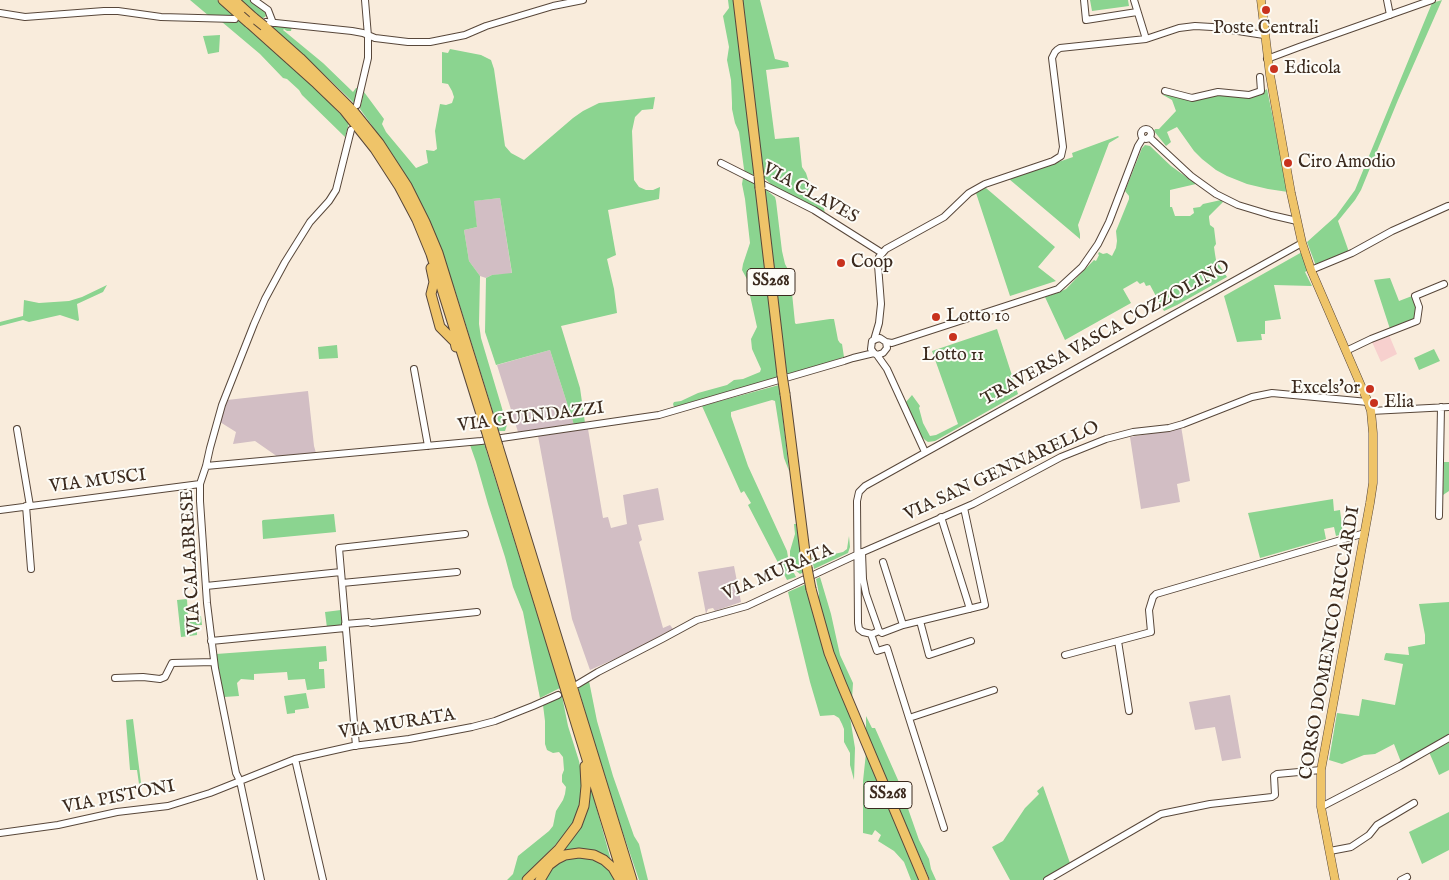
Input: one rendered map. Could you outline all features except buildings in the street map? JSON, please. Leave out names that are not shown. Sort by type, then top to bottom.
[{"type":"highway","points":[[223,0],[238,17],[268,24],[354,112],[379,143],[410,191],[425,222],[438,253],[624,880]]},
{"type":"highway","points":[[234,0],[325,91],[361,130],[392,174],[417,220],[440,280],[472,385],[490,430]]},
{"type":"highway","name":"SS268","points":[[738,4],[807,568],[829,653],[924,880]]},
{"type":"highway","points":[[417,220],[419,235],[432,271],[434,282],[431,294],[440,327],[455,342],[466,378],[472,385]]},
{"type":"highway","points":[[494,446],[634,880]]},
{"type":"highway","points":[[527,880],[565,841],[581,816],[586,786],[583,746]]},
{"type":"highway","points":[[540,880],[549,865],[557,859],[579,853],[594,855],[604,860],[620,880]]},
{"type":"main road","name":"CORSO DOMENICO RICCARDI","points":[[1261,0],[1267,59],[1302,243],[1311,270],[1368,402],[1371,411],[1373,433],[1372,483],[1365,533],[1321,770],[1321,807],[1335,880]]},
{"type":"street","points":[[254,0],[268,10],[268,24],[352,31],[368,36],[408,42],[430,42],[465,35],[486,26],[583,0]]},
{"type":"street","points":[[357,105],[368,58],[368,36],[364,0]]},
{"type":"street","points":[[1084,0],[1086,20],[1137,12]]},
{"type":"street","points":[[1134,0],[1146,39]]},
{"type":"street","points":[[1386,0],[1390,15]]},
{"type":"street","points":[[1267,59],[1432,0]]},
{"type":"street","points":[[0,13],[24,17],[104,11],[161,17],[238,17]]},
{"type":"street","points":[[925,452],[887,369],[871,349],[879,323],[881,304],[878,265],[882,252],[944,217],[968,193],[985,184],[1053,161],[1061,156],[1063,147],[1052,58],[1057,50],[1146,39],[1179,28],[1195,26],[1264,35]]},
{"type":"street","points":[[1165,91],[1192,98],[1218,92],[1249,95],[1261,90],[1260,77]]},
{"type":"street","name":"VIA CALABRESE","points":[[261,880],[240,781],[236,774],[214,662],[206,586],[200,484],[222,405],[245,345],[265,299],[285,262],[310,222],[329,201],[336,190],[351,130]]},
{"type":"street","points":[[876,354],[880,355],[886,345],[1058,288],[1082,267],[1098,244],[1138,146],[1146,138],[1190,176],[1216,194],[1238,204],[1297,222]]},
{"type":"street","name":"VIA CLAVES","points":[[722,163],[814,210],[882,252]]},
{"type":"street","points":[[1311,270],[1352,254],[1392,231],[1448,206]]},
{"type":"street","name":"TRAVERSA VASCA COZZOLINO","points":[[859,554],[856,501],[859,492],[869,483],[1302,243]]},
{"type":"street","points":[[1346,351],[1417,321],[1419,307],[1415,296],[1444,284]]},
{"type":"street","points":[[879,323],[886,345],[887,369]]},
{"type":"street","points":[[872,341],[878,338],[886,345]]},
{"type":"street","name":"VIA GUINDAZZI","points":[[852,358],[872,341]]},
{"type":"street","name":"VIA GUINDAZZI","points":[[206,466],[428,446],[659,415],[852,358],[876,354]]},
{"type":"street","points":[[414,369],[428,446]]},
{"type":"street","name":"VIA SAN GENNARELLO","points":[[859,554],[964,508],[1053,462],[1106,439],[1133,432],[1169,428],[1252,397],[1272,393],[1368,402]]},
{"type":"street","points":[[1439,516],[1441,407]]},
{"type":"street","points":[[1371,411],[1449,407]]},
{"type":"street","points":[[16,429],[28,506],[31,569]]},
{"type":"street","name":"VIA MUSCI","points":[[0,510],[200,484]]},
{"type":"street","points":[[859,554],[858,623],[859,629],[863,632],[871,634],[879,631],[885,632],[903,625],[985,606],[964,508]]},
{"type":"street","points":[[941,518],[970,609]]},
{"type":"street","points":[[1065,655],[1151,632],[1149,610],[1153,597],[1156,594],[1365,533]]},
{"type":"street","points":[[356,746],[339,548],[465,534]]},
{"type":"street","points":[[859,554],[862,579],[879,631]]},
{"type":"street","name":"VIA MURATA","points":[[578,684],[696,620],[747,606],[859,554]]},
{"type":"street","points":[[883,562],[903,625]]},
{"type":"street","points":[[206,586],[341,572]]},
{"type":"street","points":[[342,583],[457,572]]},
{"type":"street","points":[[211,641],[369,622],[477,612]]},
{"type":"street","points":[[920,621],[929,655],[972,641]]},
{"type":"street","points":[[871,634],[877,651],[887,648],[944,828]]},
{"type":"street","points":[[1118,641],[1129,711]]},
{"type":"street","points":[[115,678],[143,676],[160,679],[165,677],[172,663],[214,662]]},
{"type":"street","points":[[909,718],[994,690]]},
{"type":"street","name":"VIA MURATA","points":[[240,781],[295,759],[356,746],[409,739],[478,726],[558,695]]},
{"type":"street","points":[[1321,807],[1449,738]]},
{"type":"street","points":[[295,759],[324,880]]},
{"type":"street","points":[[1047,880],[1161,814],[1210,804],[1272,797],[1275,795],[1274,776],[1277,774],[1321,770]]},
{"type":"street","name":"VIA PISTONI","points":[[0,833],[58,825],[117,812],[168,806],[240,781]]},
{"type":"street","points":[[1330,851],[1351,847],[1369,835],[1377,825],[1414,802]]},
{"type":"shaded area","points":[[500,198],[512,274],[492,275],[486,278],[480,276],[469,261],[464,230],[477,227],[473,201]]},
{"type":"shaded area","points":[[1389,335],[1397,354],[1381,362],[1372,342]]},
{"type":"shaded area","points":[[550,350],[574,425],[518,432],[497,365]]},
{"type":"shaded area","points":[[308,391],[316,453],[278,457],[255,441],[233,444],[236,432],[220,422],[227,400]]},
{"type":"shaded area","points":[[1181,426],[1190,481],[1177,484],[1180,502],[1141,509],[1130,437],[1173,430]]},
{"type":"shaded area","points":[[588,429],[603,518],[608,517],[611,528],[627,524],[623,495],[658,488],[664,520],[638,525],[642,540],[639,542],[663,628],[670,625],[673,629],[626,654],[590,670],[572,619],[538,436]]},
{"type":"shaded area","points":[[734,566],[741,602],[715,611],[713,608],[708,609],[706,614],[698,572]]},
{"type":"shaded area","points":[[1230,695],[1241,758],[1222,761],[1215,727],[1195,730],[1189,702]]},
{"type":"green space","points":[[190,0],[217,0],[235,17],[209,16]]},
{"type":"green space","points":[[240,0],[252,0],[264,9],[266,16],[262,19]]},
{"type":"green space","points":[[728,0],[734,0],[756,177],[745,172],[739,132],[732,109],[731,80],[727,60],[729,47],[723,16],[729,8]]},
{"type":"green space","points":[[742,0],[760,0],[775,59],[788,62],[789,67],[766,70],[775,139],[799,137],[802,167],[810,186],[809,198],[811,201],[823,206],[825,215],[771,187],[770,183],[763,177]]},
{"type":"green space","points":[[1090,0],[1128,0],[1129,6],[1092,11]]},
{"type":"green space","points":[[1442,0],[1361,190],[1338,221],[1349,252],[1316,266],[1307,242],[1336,216],[1355,190],[1432,3]]},
{"type":"green space","points":[[240,21],[318,91],[349,123],[345,137],[299,90],[287,79],[283,78],[260,54],[222,22]]},
{"type":"green space","points":[[267,24],[292,26],[291,31],[283,30],[323,63],[353,92],[358,88],[354,103],[307,58]]},
{"type":"green space","points":[[220,35],[219,52],[208,54],[203,36]]},
{"type":"green space","points":[[450,49],[481,55],[491,60],[494,69],[505,146],[511,153],[524,160],[573,118],[599,103],[655,97],[653,109],[642,110],[635,117],[632,131],[634,180],[639,187],[646,190],[660,187],[659,199],[608,210],[616,255],[607,259],[617,313],[561,326],[580,388],[585,423],[574,425],[550,350],[496,365],[485,332],[486,278],[492,275],[512,273],[500,198],[474,201],[477,227],[464,230],[469,261],[480,276],[479,324],[481,338],[507,425],[505,431],[499,431],[455,290],[431,226],[412,186],[391,152],[360,109],[364,92],[384,119],[382,124],[386,132],[416,168],[428,163],[426,150],[434,151],[437,149],[435,131],[440,104],[452,103],[454,97],[448,84],[442,83],[442,52],[448,53]]},
{"type":"green space","points":[[1267,89],[1288,192],[1247,184],[1216,170],[1194,151],[1177,127],[1167,132],[1171,142],[1166,146],[1154,131],[1159,129],[1176,111],[1172,100],[1163,95],[1166,94],[1190,100],[1221,93],[1262,92]]},
{"type":"green space","points":[[1118,136],[1109,143],[1078,225],[1080,239],[1009,179],[1073,157],[1072,153]]},
{"type":"green space","points":[[1145,145],[1150,146],[1171,166],[1196,184],[1170,190],[1170,207],[1172,207],[1175,216],[1190,216],[1194,213],[1193,208],[1221,200],[1223,202],[1209,218],[1210,225],[1214,228],[1216,260],[1227,277],[1164,311],[1150,285],[1146,286],[1144,282],[1140,284],[1137,281],[1123,289],[1131,303],[1065,340],[1045,297],[1066,289],[1094,260],[1096,261],[1099,252],[1112,256],[1116,248],[1116,231],[1129,199],[1125,191],[1142,148]]},
{"type":"green space","points":[[747,177],[756,182],[779,377],[674,407],[674,402],[727,385],[734,380],[743,379],[760,372],[761,369],[752,349],[751,339],[757,327],[748,281],[742,270],[750,243],[742,184],[743,178]]},
{"type":"green space","points":[[986,188],[1055,247],[1038,267],[1056,281],[1010,296],[976,193]]},
{"type":"green space","points":[[765,189],[775,197],[776,201],[782,251],[785,264],[790,273],[795,323],[834,319],[844,357],[787,376]]},
{"type":"green space","points":[[1302,252],[1308,270],[1305,272],[1312,286],[1274,285],[1281,319],[1265,321],[1265,334],[1261,334],[1262,340],[1237,342],[1224,296]]},
{"type":"green space","points":[[1390,278],[1399,301],[1412,296],[1417,309],[1414,320],[1390,329],[1374,280]]},
{"type":"green space","points":[[107,285],[103,292],[77,304],[78,321],[60,315],[29,322],[23,320],[0,326],[0,322],[23,316],[24,300],[39,303],[69,301]]},
{"type":"green space","points":[[997,329],[1018,394],[935,441],[928,442],[921,436],[906,402],[912,395],[920,406],[923,423],[930,436],[958,424],[932,351]]},
{"type":"green space","points":[[337,345],[338,358],[319,359],[318,347]]},
{"type":"green space","points":[[1434,349],[1440,361],[1419,370],[1414,358]]},
{"type":"green space","points":[[779,385],[789,471],[784,458],[775,401],[772,400],[731,412],[731,416],[748,466],[787,551],[789,563],[796,577],[787,580],[748,505],[751,503],[744,491],[741,493],[702,406]]},
{"type":"green space","points":[[484,443],[560,688],[540,698],[523,612],[513,587],[470,445]]},
{"type":"green space","points":[[1444,462],[1449,462],[1449,491],[1443,495]]},
{"type":"green space","points":[[1333,499],[1334,511],[1340,510],[1343,534],[1336,536],[1334,527],[1324,529],[1326,539],[1260,558],[1248,513]]},
{"type":"green space","points":[[334,514],[336,532],[263,539],[263,520]]},
{"type":"green space","points":[[794,524],[796,524],[804,572],[800,574],[793,568],[790,559],[790,551],[795,534]]},
{"type":"green space","points":[[849,536],[850,547],[848,553],[814,569],[812,558],[827,557],[843,552],[847,549]]},
{"type":"green space","points":[[820,577],[840,655],[853,683],[852,699],[832,650],[818,600],[819,594],[816,579]]},
{"type":"green space","points":[[806,584],[849,711],[855,748],[854,780],[850,765],[850,753],[844,742],[842,724],[839,718],[834,715],[820,716],[810,682],[788,592]]},
{"type":"green space","points":[[187,599],[188,617],[201,616],[202,625],[197,625],[197,635],[181,637],[177,600]]},
{"type":"green space","points":[[1449,602],[1449,734],[1401,762],[1394,744],[1375,754],[1364,755],[1342,764],[1329,760],[1337,713],[1359,716],[1362,699],[1395,705],[1403,664],[1384,660],[1385,655],[1386,653],[1409,655],[1408,647],[1425,644],[1419,604]]},
{"type":"green space","points":[[341,610],[343,627],[327,628],[325,612]]},
{"type":"green space","points":[[326,646],[327,661],[319,662],[319,669],[324,669],[325,688],[307,690],[305,679],[288,680],[287,672],[254,674],[254,680],[241,679],[237,683],[239,696],[224,697],[216,654]]},
{"type":"green space","points":[[589,681],[597,721],[613,776],[634,836],[639,844],[648,880],[639,880],[588,721],[578,687]]},
{"type":"green space","points":[[306,693],[309,708],[295,710],[295,713],[287,714],[284,696]]},
{"type":"green space","points":[[562,696],[583,782],[578,810],[573,823],[563,837],[521,880],[507,880],[513,874],[518,856],[553,826],[556,811],[565,794],[566,787],[562,782],[564,770],[563,757],[559,752],[553,753],[547,750],[545,744],[543,705]]},
{"type":"green space","points":[[866,716],[872,728],[875,728],[898,780],[919,840],[929,859],[936,880],[930,880],[878,761],[866,731]]},
{"type":"green space","points":[[133,719],[141,783],[139,784],[137,770],[130,770],[126,720]]},
{"type":"green space","points":[[1449,741],[1449,770],[1439,775],[1429,752]]},
{"type":"green space","points":[[866,753],[919,880],[911,880],[904,862],[894,851],[878,841],[881,835],[875,830],[872,835],[863,833],[863,781]]},
{"type":"green space","points":[[589,781],[612,864],[574,850],[537,880],[528,880],[572,835]]},
{"type":"green space","points":[[1043,786],[1070,863],[1042,880],[1010,880],[992,847],[1003,841],[1025,808],[1039,794],[1037,791]]},
{"type":"green space","points":[[1449,812],[1449,850],[1422,864],[1409,832]]},
{"type":"green space","points":[[582,855],[603,862],[617,880],[543,880],[548,871],[561,860]]},
{"type":"place","name":"Poste Centrali","points":[[1266,10]]},
{"type":"place","name":"Edicola","points":[[1274,69]]},
{"type":"place","name":"Ciro Amodio","points":[[1288,163]]},
{"type":"place","name":"Coop","points":[[841,263]]},
{"type":"place","name":"Lotto 10","points":[[936,317]]},
{"type":"place","name":"Lotto 11","points":[[953,337]]},
{"type":"place","name":"Excels'or","points":[[1370,389]]},
{"type":"place","name":"Elia","points":[[1374,403]]}]
